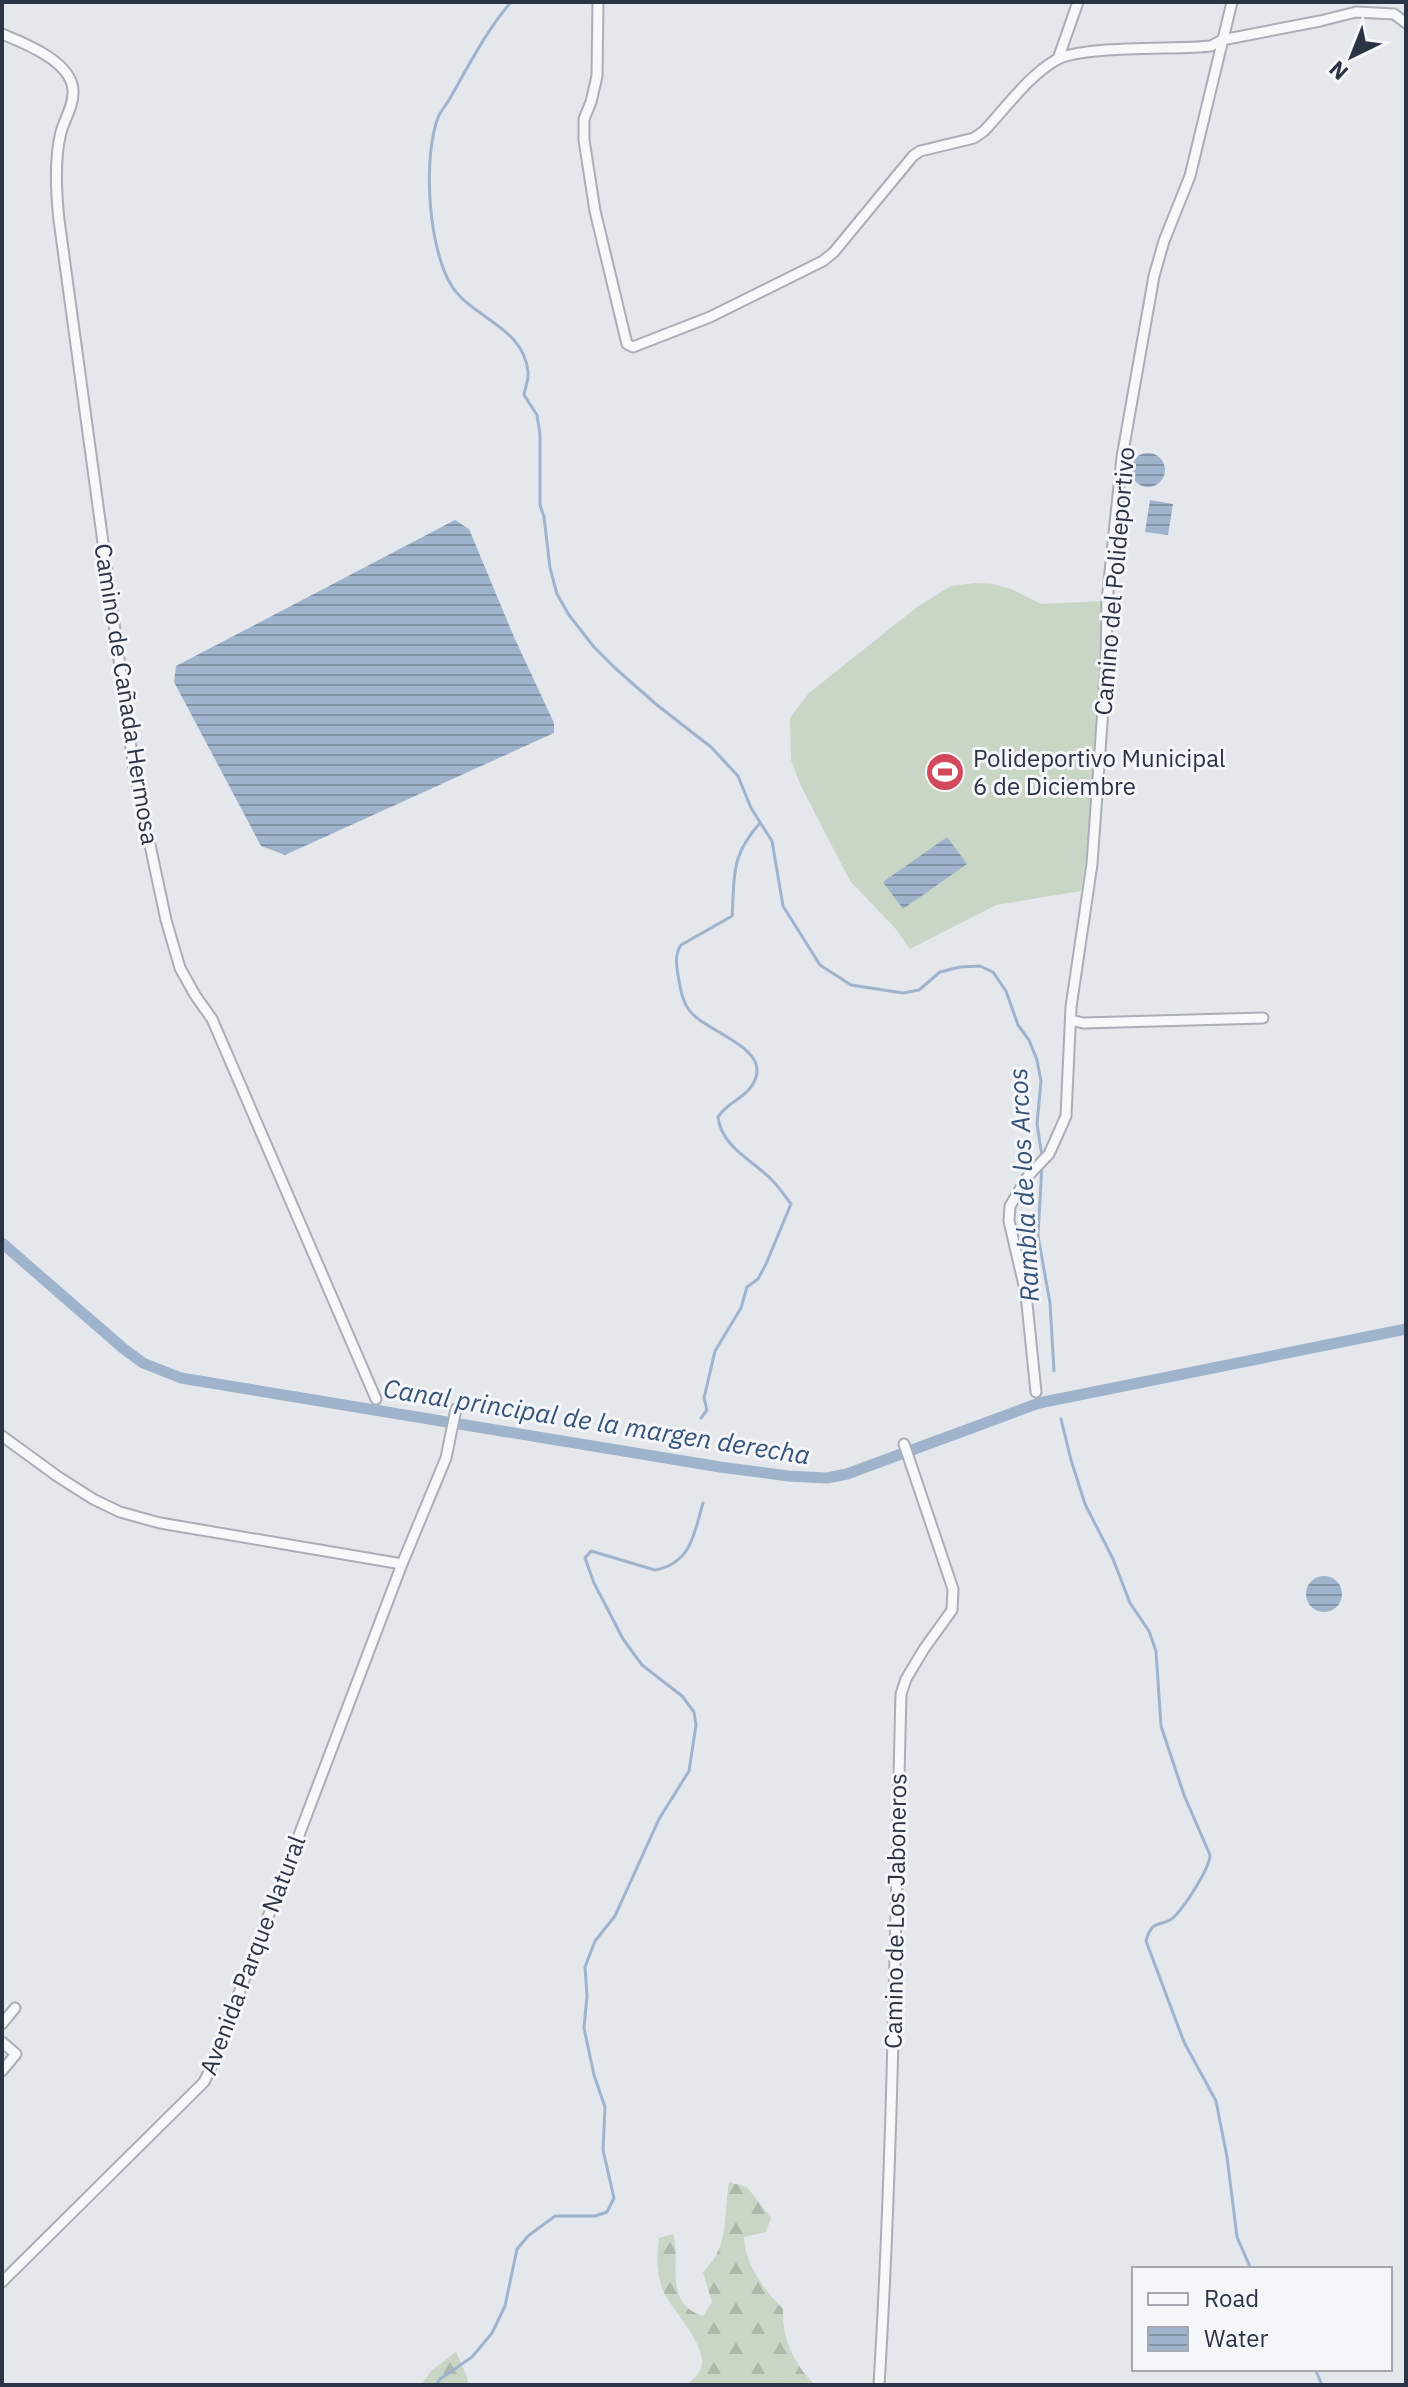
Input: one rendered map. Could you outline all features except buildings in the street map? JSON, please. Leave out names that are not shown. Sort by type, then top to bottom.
[{"type":"street","points":[[598,2],[597,76],[584,119],[587,173],[627,344],[633,347],[710,317],[823,261],[834,252],[913,156],[920,151],[974,138],[1036,76],[1058,59],[1093,52],[1211,46],[1222,40],[1356,12],[1394,14],[1406,23]]},
{"type":"street","points":[[1058,59],[1078,2]]},
{"type":"street","name":"Camino del Polideportivo","points":[[1036,1392],[1026,1294],[1009,1221],[1010,1206],[1028,1176],[1049,1154],[1066,1116],[1071,1020],[1092,864],[1106,663],[1107,601],[1122,457],[1154,276],[1164,241],[1190,176],[1232,2]]},
{"type":"street","name":"Camino de Cañada Hermosa","points":[[2,34],[38,48],[61,68],[73,88],[61,134],[56,191],[59,220],[134,770],[166,920],[180,968],[212,1019],[376,1399]]},
{"type":"street","points":[[1071,1020],[1083,1023],[1263,1018]]},
{"type":"street","name":"Avenida Parque Natural","points":[[2,2282],[204,2082],[402,1564],[446,1458],[455,1411]]},
{"type":"street","points":[[2,1436],[57,1476],[120,1512],[160,1523],[402,1564]]},
{"type":"street","name":"Camino de Los Jaboneros","points":[[879,2385],[895,1982],[901,1694],[918,1659],[952,1610],[953,1589],[904,1444]]},
{"type":"street","points":[[2,2024],[15,2008]]},
{"type":"street","points":[[2,2042],[16,2054],[2,2071]]},
{"type":"green space","name":"Polideportivo Municipal 6 de Diciembre","points":[[976,583],[1011,589],[1041,604],[1103,601],[1091,825],[1081,891],[996,905],[910,949],[895,928],[850,881],[800,784],[791,760],[790,718],[809,693],[917,607],[951,586]]},
{"type":"green space","points":[[729,2182],[747,2187],[771,2218],[766,2232],[744,2237],[745,2247],[757,2276],[783,2309],[791,2351],[815,2385],[687,2385],[700,2371],[700,2351],[662,2288],[658,2263],[659,2238],[673,2234],[678,2292],[690,2310],[703,2316],[712,2302],[703,2272],[722,2242]]},
{"type":"green space","points":[[456,2352],[468,2379],[467,2385],[421,2385],[432,2370]]},
{"type":"water","points":[[1148,453],[1160,458],[1165,470],[1160,482],[1148,487],[1136,482],[1131,470],[1136,458]]},
{"type":"water","points":[[1150,500],[1173,504],[1168,535],[1145,532]]},
{"type":"water","points":[[455,520],[469,529],[554,723],[554,733],[285,855],[261,846],[174,682],[176,666]]},
{"type":"water","points":[[947,837],[967,864],[903,909],[883,882]]},
{"type":"water","points":[[1324,1576],[1337,1581],[1342,1594],[1337,1607],[1324,1612],[1311,1607],[1306,1594],[1311,1581]]},
{"type":"waterway","name":"Rambla de los Arcos","points":[[511,2],[485,37],[439,115],[430,154],[430,203],[438,251],[453,288],[462,299],[508,334],[525,357],[528,375],[524,395],[537,415],[540,505],[557,594],[594,647],[657,705],[711,747],[738,776],[751,808],[772,841],[783,906],[820,965],[851,985],[903,993],[919,990],[940,972],[960,967],[980,966],[993,972],[1006,991],[1018,1025],[1029,1040],[1037,1060],[1041,1081],[1037,1124],[1042,1156]]},
{"type":"waterway","points":[[701,1418],[707,1410],[704,1398],[715,1351],[741,1308],[747,1287],[758,1279],[766,1264],[791,1204],[771,1179],[738,1152],[720,1127],[718,1117],[753,1084],[757,1066],[743,1048],[689,1010],[682,993],[676,959],[681,945],[732,916],[734,877],[739,856],[760,823]]},
{"type":"waterway","name":"Rambla de los Arcos","points":[[1042,1164],[1038,1236],[1050,1303],[1054,1371]]},
{"type":"waterway","name":"Canal principal de la margen derecha","points":[[2,1243],[124,1349],[143,1363],[181,1378],[788,1476],[827,1478],[847,1474],[1039,1403],[1406,1329]]},
{"type":"waterway","name":"Rambla de los Arcos","points":[[1061,1419],[1085,1504],[1113,1559],[1130,1603],[1149,1631],[1156,1651],[1161,1726],[1184,1795],[1210,1855],[1202,1877],[1186,1903],[1167,1922],[1155,1925],[1146,1941],[1184,2042],[1216,2101],[1237,2237],[1250,2267]]},
{"type":"waterway","points":[[436,2385],[472,2357],[492,2333],[505,2306],[517,2249],[528,2236],[555,2216],[595,2216],[607,2212],[614,2198],[603,2150],[605,2107],[594,2075],[584,2028],[587,1996],[585,1967],[595,1941],[615,1916],[659,1819],[689,1771],[696,1725],[694,1712],[682,1696],[642,1665],[623,1639],[594,1583],[585,1558],[591,1551],[655,1570],[667,1566],[677,1561],[690,1545],[703,1503]]},
{"type":"waterway","name":"Rambla de los Arcos","points":[[1316,2371],[1322,2385]]},
{"type":"place","name":"Polideportivo Municipal 6 de Diciembre","points":[[945,772]]}]
